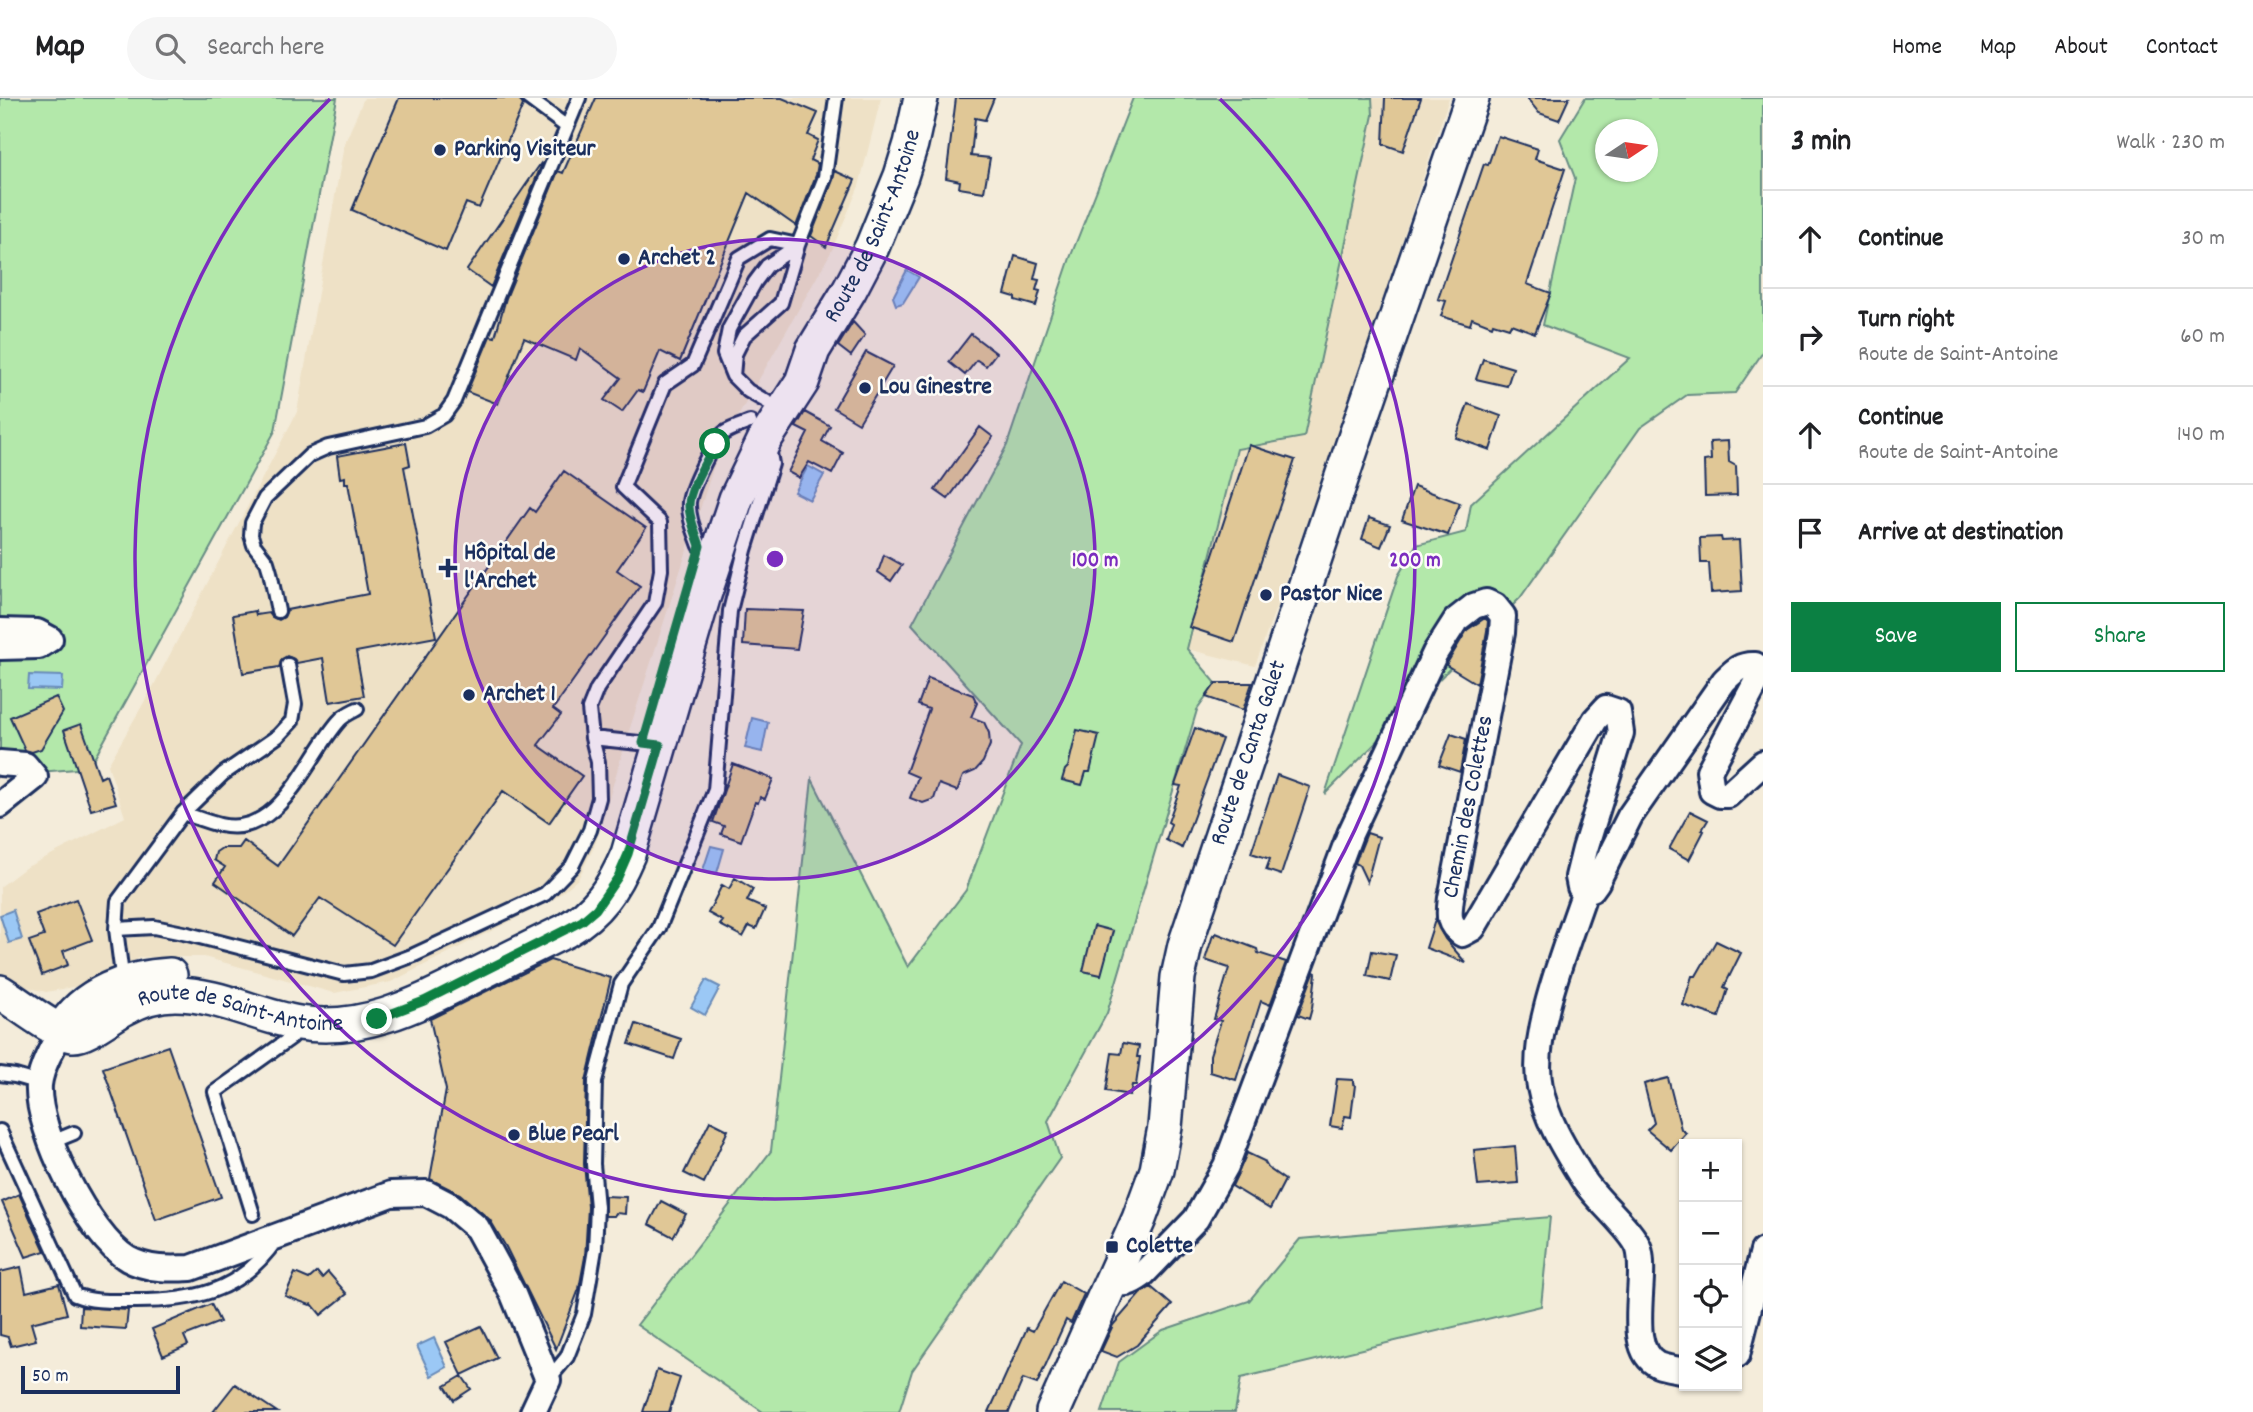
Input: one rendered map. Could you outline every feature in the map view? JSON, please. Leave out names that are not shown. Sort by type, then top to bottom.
[{"type":"street","name":"Route de Saint-Antoine","points":[[652,744],[727,521],[765,418],[789,372],[813,351],[849,291],[887,216],[911,144],[921,98]]},
{"type":"street","name":"Route de Canta Galet","points":[[1054,1412],[1139,1219],[1157,1170],[1165,1127],[1178,977],[1185,945],[1472,98]]},
{"type":"street","name":"Route de Saint-Antoine","points":[[548,1380],[513,1294],[477,1228],[451,1206],[426,1194],[391,1194],[191,1268],[159,1269],[128,1259],[101,1235],[75,1195],[63,1137],[47,1130],[39,1083],[53,1045],[69,1018],[79,1007],[123,983],[158,975],[197,975],[333,1024],[357,1023],[401,1011],[582,921],[608,894],[628,854],[700,546],[732,453],[765,418]]},
{"type":"street","name":"Chemin des Colettes","points":[[1112,1280],[1122,1284],[1132,1282],[1142,1275],[1196,1219],[1226,1166],[1350,834],[1436,653],[1456,620],[1474,606],[1486,602],[1495,606],[1503,616],[1502,633],[1451,898],[1449,914],[1452,927],[1462,934],[1473,928],[1595,720],[1606,708],[1618,712],[1621,733],[1578,877],[1580,887],[1585,891]]},
{"type":"street","points":[[0,631],[37,632],[50,639],[39,646],[0,647]]},
{"type":"street","points":[[1679,1370],[1658,1365],[1647,1356],[1640,1343],[1642,1281],[1638,1246],[1585,1183],[1566,1151],[1539,1087],[1538,1056],[1546,1013],[1585,891],[1591,889],[1597,881],[1630,816],[1724,681],[1738,667],[1747,664],[1755,665],[1759,671],[1758,679],[1715,755],[1709,771],[1712,791],[1728,795],[1763,763]]},
{"type":"street","points":[[0,763],[25,765],[35,777],[0,805]]},
{"type":"street","points":[[0,992],[62,1030]]},
{"type":"street","name":"Route de Saint-Antoine","points":[[62,1030],[72,1035],[83,1033],[126,1007],[150,997],[172,993],[300,1013]]},
{"type":"street","points":[[1742,1335],[1763,1251]]},
{"type":"street","points":[[533,1412],[548,1380]]},
{"type":"lane","points":[[528,98],[567,127]]},
{"type":"lane","points":[[278,611],[267,562],[254,545],[251,535],[257,510],[265,498],[310,455],[328,447],[425,426],[444,415],[454,401],[579,98]]},
{"type":"lane","points":[[733,376],[735,354],[744,336],[780,303],[798,245],[825,177],[836,98]]},
{"type":"lane","points":[[116,929],[154,927],[238,945],[344,974],[371,971],[414,955],[545,894],[572,866],[590,830],[599,798],[598,762],[589,709],[597,689],[655,603],[661,570],[660,522],[623,487],[665,384],[693,365],[739,258],[770,239],[798,245]]},
{"type":"lane","points":[[548,1380],[567,1357],[584,1314],[596,1249],[597,1207],[593,1164],[595,1081],[621,984],[659,928],[715,790],[730,611],[745,550],[772,464],[765,418],[748,391],[733,376],[724,354],[729,329],[767,266],[798,245]]},
{"type":"lane","points":[[102,1021],[123,994],[116,929],[118,901],[183,813],[223,774],[278,736],[292,721],[295,704],[288,665]]},
{"type":"lane","points":[[183,813],[222,826],[245,825],[266,818],[284,800],[341,718],[358,709]]},
{"type":"lane","points":[[592,738],[652,744]]},
{"type":"lane","points":[[253,1214],[215,1092],[292,1037],[300,1013]]},
{"type":"lane","points":[[0,1074],[39,1083]]},
{"type":"lane","points":[[0,1131],[75,1295],[89,1301],[159,1301],[201,1296],[243,1276],[262,1260],[280,1234]]},
{"type":"shaded area","name":"Hôpital de l'Archet","points":[[364,98],[881,98],[859,186],[831,252],[719,450],[595,845],[578,879],[554,899],[391,982],[334,993],[204,957],[141,957],[94,983],[46,992],[14,984],[0,975],[0,887],[25,868],[125,817],[108,765],[154,685],[297,412],[344,145]]},
{"type":"shaded area","points":[[1372,98],[1449,98],[1347,409],[1255,666],[1187,649],[1238,449],[1304,437],[1373,115]]},
{"type":"green space","points":[[0,98],[337,98],[275,431],[89,768],[0,775]]},
{"type":"green space","points":[[1133,98],[1372,98],[1373,115],[1304,437],[1237,449],[1187,649],[1216,683],[1197,710],[1107,1013],[1048,1121],[1060,1158],[912,1371],[899,1412],[763,1412],[637,1325],[771,1151],[812,779],[908,967],[966,890],[1021,745],[912,624],[1007,445],[1070,258]]},
{"type":"green space","points":[[1585,98],[1763,98],[1763,352],[1735,393],[1687,395],[1640,428],[1520,598],[1325,794],[1398,576],[1416,545],[1466,532],[1471,504],[1630,358],[1543,325],[1575,178],[1560,139]]},
{"type":"green space","points":[[1550,1217],[1541,1306],[1241,1378],[1235,1412],[1102,1412],[1119,1362],[1163,1330],[1249,1301],[1300,1239]]},
{"type":"water","points":[[907,270],[919,277],[903,303],[896,305],[893,297]]},
{"type":"water","points":[[808,466],[824,475],[810,500],[794,492]]},
{"type":"water","points":[[29,675],[63,676],[62,690],[28,689]]},
{"type":"water","points":[[752,718],[768,722],[762,752],[745,748]]},
{"type":"water","points":[[711,846],[724,849],[717,873],[703,870]]},
{"type":"water","points":[[13,910],[22,939],[9,943],[0,915]]},
{"type":"water","points":[[706,980],[720,987],[705,1015],[691,1007]]},
{"type":"water","points":[[434,1338],[447,1367],[431,1376],[417,1346]]},
{"type":"building","name":"Parking Visiteur","points":[[399,98],[519,98],[523,105],[479,208],[466,203],[446,251],[352,210]]},
{"type":"building","name":"Archet 2","points":[[596,98],[782,98],[818,113],[808,135],[818,140],[810,160],[818,164],[816,175],[796,226],[749,193],[680,361],[660,351],[643,392],[638,390],[622,412],[604,400],[621,378],[580,348],[576,360],[524,338],[498,404],[467,392],[490,336],[495,337],[506,298],[558,171],[563,173]]},
{"type":"building","points":[[956,98],[994,98],[985,120],[975,118],[971,156],[990,158],[984,192],[959,188],[960,181],[946,178]]},
{"type":"building","points":[[1385,98],[1421,98],[1403,151],[1383,144]]},
{"type":"building","points":[[1527,98],[1569,98],[1559,120],[1539,113]]},
{"type":"building","points":[[1498,136],[1538,149],[1535,159],[1565,169],[1527,284],[1551,293],[1535,333],[1511,324],[1509,328],[1493,323],[1492,326],[1472,318],[1470,325],[1441,316],[1446,301],[1438,299],[1484,164],[1488,165]]},
{"type":"building","points":[[542,164],[491,287],[467,270]]},
{"type":"building","points":[[835,171],[855,180],[826,247],[811,236]]},
{"type":"building","points":[[1015,256],[1038,263],[1034,279],[1039,280],[1036,290],[1040,291],[1036,306],[1005,294]]},
{"type":"building","points":[[853,322],[865,335],[851,356],[838,346]]},
{"type":"building","points":[[971,334],[996,353],[986,366],[977,360],[965,375],[949,362]]},
{"type":"building","name":"Lou Ginestre","points":[[866,352],[893,366],[859,423],[834,408]]},
{"type":"building","points":[[1483,359],[1513,368],[1507,386],[1476,379]]},
{"type":"building","points":[[1468,404],[1501,416],[1490,450],[1456,438]]},
{"type":"building","points":[[805,412],[830,426],[822,441],[843,453],[832,474],[809,462],[799,478],[788,472],[808,433],[796,427]]},
{"type":"building","points":[[980,427],[993,437],[948,499],[935,490]]},
{"type":"building","points":[[1728,441],[1729,462],[1736,466],[1737,495],[1705,496],[1704,461],[1711,460],[1710,442]]},
{"type":"building","points":[[406,443],[410,465],[404,467],[436,637],[356,652],[364,696],[330,702],[323,658],[297,663],[287,656],[282,659],[279,667],[243,673],[233,615],[255,611],[256,615],[269,613],[279,620],[287,610],[368,594],[348,483],[345,483],[345,477],[340,478],[337,456]]},
{"type":"building","points":[[1249,445],[1295,460],[1234,642],[1189,627]]},
{"type":"building","name":"Archet 1","points":[[564,471],[646,528],[617,570],[640,586],[553,709],[561,715],[538,745],[582,776],[549,823],[503,791],[393,945],[320,898],[292,936],[215,882],[225,867],[214,860],[216,852],[222,848],[239,848],[244,841],[278,866],[530,508],[535,512]]},
{"type":"building","points":[[1414,486],[1460,503],[1448,535],[1402,520]]},
{"type":"building","points":[[1369,518],[1390,525],[1381,547],[1362,539]]},
{"type":"building","points":[[1721,537],[1722,541],[1739,540],[1742,591],[1711,593],[1709,563],[1701,563],[1700,538]]},
{"type":"building","points":[[884,555],[902,565],[891,581],[878,572]]},
{"type":"building","points":[[745,609],[804,611],[797,649],[743,645]]},
{"type":"building","points":[[1485,618],[1488,621],[1487,631],[1477,684],[1446,665],[1467,630]]},
{"type":"building","points":[[928,678],[973,695],[977,703],[971,717],[984,722],[990,745],[983,762],[975,771],[963,776],[957,791],[939,784],[934,799],[923,803],[910,798],[918,777],[906,772],[929,709],[918,705]]},
{"type":"building","points":[[1216,683],[1252,683],[1243,710],[1206,697]]},
{"type":"building","points":[[56,697],[63,712],[41,749],[32,752],[25,750],[10,717]]},
{"type":"building","points":[[81,724],[100,778],[106,775],[116,803],[91,810],[64,730]]},
{"type":"building","points":[[1195,728],[1222,739],[1182,848],[1166,840],[1171,824],[1168,822],[1181,786],[1175,785]]},
{"type":"building","points":[[1077,730],[1099,735],[1090,772],[1086,772],[1082,785],[1062,780]]},
{"type":"building","points":[[1451,734],[1466,739],[1460,772],[1439,765]]},
{"type":"building","points":[[733,764],[773,779],[765,799],[760,797],[758,803],[755,802],[741,841],[721,834],[724,826],[713,822]]},
{"type":"building","points":[[1277,775],[1310,787],[1281,875],[1266,870],[1270,859],[1251,853]]},
{"type":"building","points":[[1690,811],[1708,820],[1689,860],[1669,849]]},
{"type":"building","points":[[1367,833],[1379,837],[1367,882],[1359,865],[1355,863]]},
{"type":"building","points":[[735,878],[753,889],[747,901],[765,909],[756,929],[749,926],[743,937],[720,925],[723,921],[708,913],[722,885],[729,889]]},
{"type":"building","points":[[76,899],[92,940],[63,951],[68,965],[42,975],[29,941],[44,936],[36,914]]},
{"type":"building","points":[[1435,920],[1445,939],[1466,963],[1426,948]]},
{"type":"building","points":[[1094,926],[1113,931],[1101,975],[1083,971]]},
{"type":"building","points":[[1216,933],[1257,949],[1258,953],[1286,962],[1270,1005],[1261,1001],[1236,1080],[1210,1072],[1210,1055],[1221,1021],[1214,1019],[1229,968],[1205,960]]},
{"type":"building","points":[[1716,941],[1741,953],[1724,987],[1728,989],[1719,1017],[1683,1005],[1692,976],[1696,976]]},
{"type":"building","points":[[1372,951],[1396,955],[1390,981],[1367,976]]},
{"type":"building","name":"Blue Pearl","points":[[550,960],[611,978],[586,1081],[584,1164],[588,1207],[585,1257],[579,1289],[556,1349],[490,1220],[460,1194],[430,1179],[446,1090],[430,1019]]},
{"type":"building","points":[[1314,972],[1316,973],[1309,1019],[1298,1015]]},
{"type":"building","points":[[636,1024],[681,1039],[674,1059],[629,1044]]},
{"type":"building","points":[[1123,1043],[1139,1046],[1136,1085],[1132,1085],[1130,1095],[1106,1091],[1112,1053],[1121,1054]]},
{"type":"building","points":[[168,1046],[221,1197],[156,1220],[103,1068]]},
{"type":"building","points":[[1668,1078],[1681,1129],[1686,1133],[1671,1150],[1647,1130],[1654,1123],[1644,1084]]},
{"type":"building","points":[[1337,1079],[1353,1080],[1355,1085],[1351,1117],[1345,1116],[1342,1128],[1330,1126]]},
{"type":"building","points":[[710,1121],[728,1130],[704,1183],[684,1173]]},
{"type":"building","points":[[1515,1146],[1518,1183],[1478,1186],[1474,1150]]},
{"type":"building","points":[[1247,1153],[1264,1161],[1268,1168],[1285,1180],[1270,1209],[1232,1186]]},
{"type":"building","points":[[19,1194],[45,1251],[26,1257],[2,1202]]},
{"type":"building","points":[[605,1196],[626,1197],[625,1214],[605,1216]]},
{"type":"building","points":[[661,1201],[686,1214],[673,1237],[649,1224]]},
{"type":"building","points":[[21,1267],[26,1292],[59,1284],[67,1314],[31,1323],[36,1340],[11,1346],[8,1337],[0,1335],[0,1272]]},
{"type":"building","points":[[317,1272],[322,1278],[328,1272],[347,1294],[321,1315],[312,1304],[285,1296],[295,1273],[309,1279]]},
{"type":"building","points":[[1061,1281],[1084,1294],[1071,1323],[1066,1320],[1037,1384],[1023,1379],[1009,1412],[989,1412],[1027,1328],[1033,1331]]},
{"type":"building","points":[[1151,1287],[1172,1305],[1137,1345],[1117,1357],[1101,1351],[1113,1325],[1140,1294]]},
{"type":"building","points":[[211,1304],[220,1322],[184,1336],[188,1345],[163,1356],[152,1329]]},
{"type":"building","points":[[81,1307],[128,1310],[126,1329],[80,1326]]},
{"type":"building","points":[[481,1326],[497,1358],[462,1375],[446,1342]]},
{"type":"building","points":[[657,1370],[680,1378],[669,1412],[643,1412]]},
{"type":"building","points":[[462,1376],[471,1389],[454,1400],[445,1386]]},
{"type":"building","points":[[235,1384],[277,1412],[213,1412]]},
{"type":"place","name":"Parking Visiteur","points":[[440,150]]},
{"type":"place","name":"Archet 2","points":[[624,259]]},
{"type":"place","name":"Lou Ginestre","points":[[865,388]]},
{"type":"place","name":"Hôpital de l'Archet","points":[[448,568]]},
{"type":"place","name":"Pastor Nice","points":[[1266,595]]},
{"type":"place","name":"Archet 1","points":[[469,695]]},
{"type":"place","name":"Blue Pearl","points":[[514,1135]]},
{"type":"place","name":"Colette","points":[[1112,1247]]},
{"type":"route","points":[[377,1019],[424,1001],[582,921],[596,909],[618,877],[628,854],[660,745],[643,743],[700,546],[691,520],[691,493],[715,444]]}]
